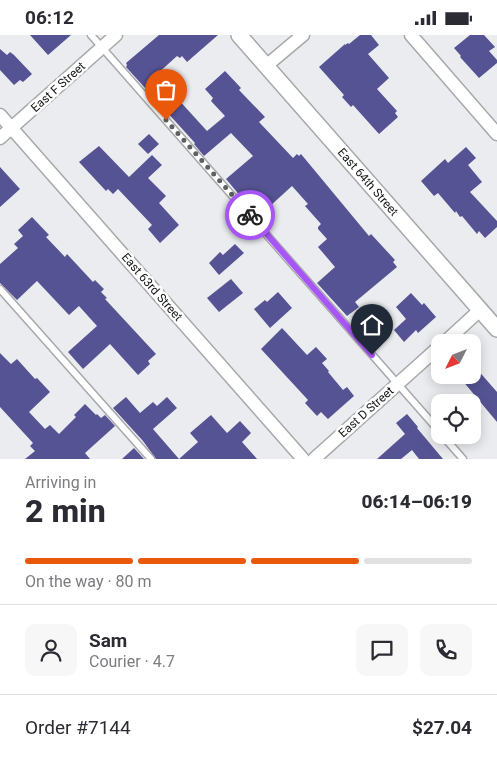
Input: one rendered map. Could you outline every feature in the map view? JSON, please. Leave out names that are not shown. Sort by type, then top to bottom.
[{"type":"street","name":"East F Street","points":[[0,138],[116,35]]},
{"type":"street","name":"East 64th Street","points":[[238,35],[496,326]]},
{"type":"street","points":[[266,67],[303,35]]},
{"type":"street","points":[[411,35],[497,134]]},
{"type":"street","name":"East 63rd Street","points":[[0,115],[303,459]]},
{"type":"street","points":[[454,334],[480,310]]},
{"type":"street","name":"East D Street","points":[[314,459],[431,354]]},
{"type":"lane","points":[[92,35],[431,422]]},
{"type":"lane","points":[[0,289],[151,459]]},
{"type":"lane","points":[[450,444],[463,459]]},
{"type":"building","points":[[30,35],[71,35],[48,55]]},
{"type":"building","points":[[159,35],[218,35],[187,62],[182,56],[180,58],[177,56],[156,75],[207,131],[225,116],[211,101],[213,98],[205,89],[225,71],[241,88],[239,90],[265,117],[259,122],[293,158],[297,154],[299,156],[301,154],[369,236],[371,234],[395,260],[393,262],[397,267],[355,302],[359,307],[347,316],[317,283],[335,267],[318,247],[327,239],[318,229],[321,224],[305,206],[308,204],[292,186],[258,217],[226,179],[253,156],[231,133],[204,156],[195,143],[126,67],[126,63]]},
{"type":"building","points":[[360,35],[371,35],[379,45],[368,54],[389,78],[377,89],[397,111],[395,113],[398,117],[379,134],[353,105],[351,107],[342,97],[344,95],[319,67],[345,44],[349,44]]},
{"type":"building","points":[[470,35],[484,35],[495,47],[489,51],[497,60],[497,63],[479,78],[454,48]]},
{"type":"building","points":[[0,49],[7,55],[10,52],[14,55],[32,74],[23,82],[20,80],[14,85],[0,70]]},
{"type":"building","points":[[149,134],[159,144],[148,154],[138,144]]},
{"type":"building","points":[[99,146],[129,177],[152,155],[162,165],[148,178],[166,196],[159,203],[179,225],[160,243],[148,229],[152,225],[118,189],[113,194],[108,189],[106,191],[79,162]]},
{"type":"building","points":[[466,147],[476,158],[468,165],[482,182],[470,192],[497,221],[497,227],[485,238],[479,231],[477,234],[456,211],[455,213],[438,193],[434,196],[421,181],[445,159],[448,163]]},
{"type":"building","points":[[0,167],[20,189],[0,207]]},
{"type":"building","points":[[32,217],[49,235],[46,237],[65,257],[67,254],[93,282],[95,280],[104,289],[101,292],[107,298],[105,299],[156,354],[148,361],[150,364],[138,375],[110,344],[83,369],[68,352],[97,326],[79,306],[69,315],[37,281],[17,300],[0,283],[0,264],[18,248],[14,244],[23,236],[18,230]]},
{"type":"building","points":[[235,244],[244,253],[219,275],[209,263],[220,252],[223,255]]},
{"type":"building","points":[[231,279],[243,293],[219,312],[207,298]]},
{"type":"building","points":[[278,292],[292,308],[270,328],[254,309],[265,300],[267,302]]},
{"type":"building","points":[[411,293],[422,305],[424,303],[436,317],[418,333],[416,330],[404,342],[394,330],[406,319],[396,307]]},
{"type":"building","points":[[282,328],[307,355],[316,347],[327,359],[322,363],[328,372],[343,390],[347,387],[354,396],[328,419],[321,412],[317,416],[305,403],[308,400],[261,349]]},
{"type":"building","points":[[0,353],[11,364],[17,359],[50,392],[29,412],[45,429],[50,425],[59,434],[76,417],[74,415],[85,404],[101,418],[105,415],[115,426],[85,453],[90,459],[25,459],[35,451],[30,446],[33,443],[0,407]]},
{"type":"building","points":[[481,374],[497,392],[497,422],[481,403],[481,394],[474,394],[465,384],[481,384]]},
{"type":"building","points":[[126,397],[140,413],[153,402],[157,406],[167,397],[177,408],[153,429],[179,459],[156,459],[143,441],[113,408]]},
{"type":"building","points":[[407,414],[443,459],[419,459],[412,450],[401,459],[377,459],[405,434],[396,423]]},
{"type":"building","points":[[211,415],[227,433],[240,421],[251,433],[242,442],[257,459],[179,459],[198,442],[190,433]]},
{"type":"building","points":[[134,448],[144,459],[122,459]]},
{"type":"way so far","points":[[166,120],[250,215]]},
{"type":"route","points":[[250,215],[372,355]]}]
